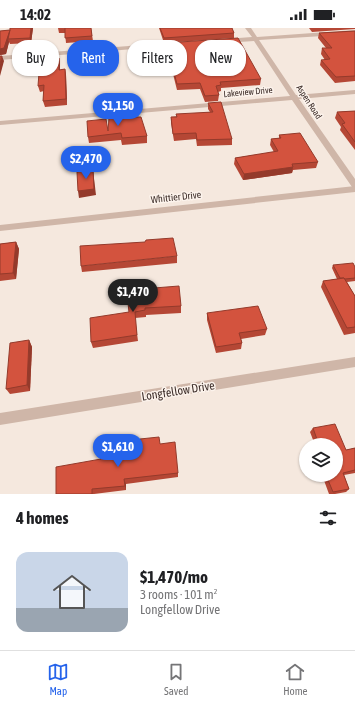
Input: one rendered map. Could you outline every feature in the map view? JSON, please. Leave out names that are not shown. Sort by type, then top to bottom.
[{"type":"street","name":"Aspen Road","points":[[248,28],[355,185]]},
{"type":"street","points":[[243,40],[355,32]]},
{"type":"street","points":[[0,58],[127,48]]},
{"type":"street","name":"Lakeview Drive","points":[[0,123],[355,92]]},
{"type":"street","name":"Whittier Drive","points":[[0,228],[355,189]]},
{"type":"street","name":"Longfellow Drive","points":[[0,419],[355,362]]},
{"type":"building","points":[[10,28],[31,28],[30,38],[8,39]]},
{"type":"building","points":[[65,28],[91,28],[92,36],[65,38]]},
{"type":"building","points":[[160,28],[232,28],[234,33],[164,38]]},
{"type":"building","points":[[10,30],[4,48],[0,49],[0,31]]},
{"type":"building","points":[[355,31],[355,76],[336,77],[321,60],[330,59],[322,48],[332,48],[319,33]]},
{"type":"building","points":[[238,38],[239,40],[209,40]]},
{"type":"building","points":[[195,41],[195,76],[246,76],[246,52],[261,79],[220,82],[221,85],[216,86],[219,95],[205,96],[200,83],[177,84],[175,76],[187,76],[187,42]]},
{"type":"building","points":[[65,69],[66,99],[43,101],[44,85],[38,86],[39,76],[59,76],[59,70]]},
{"type":"building","points":[[221,102],[232,139],[197,140],[196,133],[173,134],[171,117],[177,117],[176,114],[213,112],[208,103]]},
{"type":"building","points":[[355,111],[355,142],[342,124],[345,123],[337,112]]},
{"type":"building","points":[[141,117],[147,136],[122,138],[121,133],[88,137],[87,121],[106,119],[108,131],[109,118]]},
{"type":"building","points":[[300,133],[318,162],[292,164],[293,167],[244,174],[235,158],[278,151],[271,139],[281,138],[279,135]]},
{"type":"building","points":[[93,170],[94,189],[78,191],[77,172]]},
{"type":"building","points":[[173,238],[177,256],[81,266],[80,246],[145,242],[146,240]]},
{"type":"building","points":[[16,242],[13,273],[0,274],[0,244]]},
{"type":"building","points":[[353,263],[355,267],[355,278],[340,278],[333,265]]},
{"type":"building","points":[[344,278],[355,296],[355,327],[347,328],[323,281]]},
{"type":"building","points":[[179,286],[181,306],[145,308],[145,310],[135,312],[137,335],[91,342],[90,318],[129,312],[127,294],[154,290],[154,288]]},
{"type":"building","points":[[258,306],[267,329],[239,333],[242,343],[216,347],[207,313]]},
{"type":"building","points":[[29,340],[27,385],[6,389],[10,343]]},
{"type":"building","points":[[335,424],[341,438],[317,438],[313,428]]},
{"type":"building","points":[[159,437],[160,444],[175,442],[178,473],[124,479],[125,486],[92,489],[92,494],[56,494],[56,467],[101,459],[101,452],[141,448],[140,439]]},
{"type":"building","points":[[343,443],[346,450],[355,448],[355,470],[343,473]]},
{"type":"building","points":[[343,473],[349,489],[333,492],[329,482],[343,482]]}]
